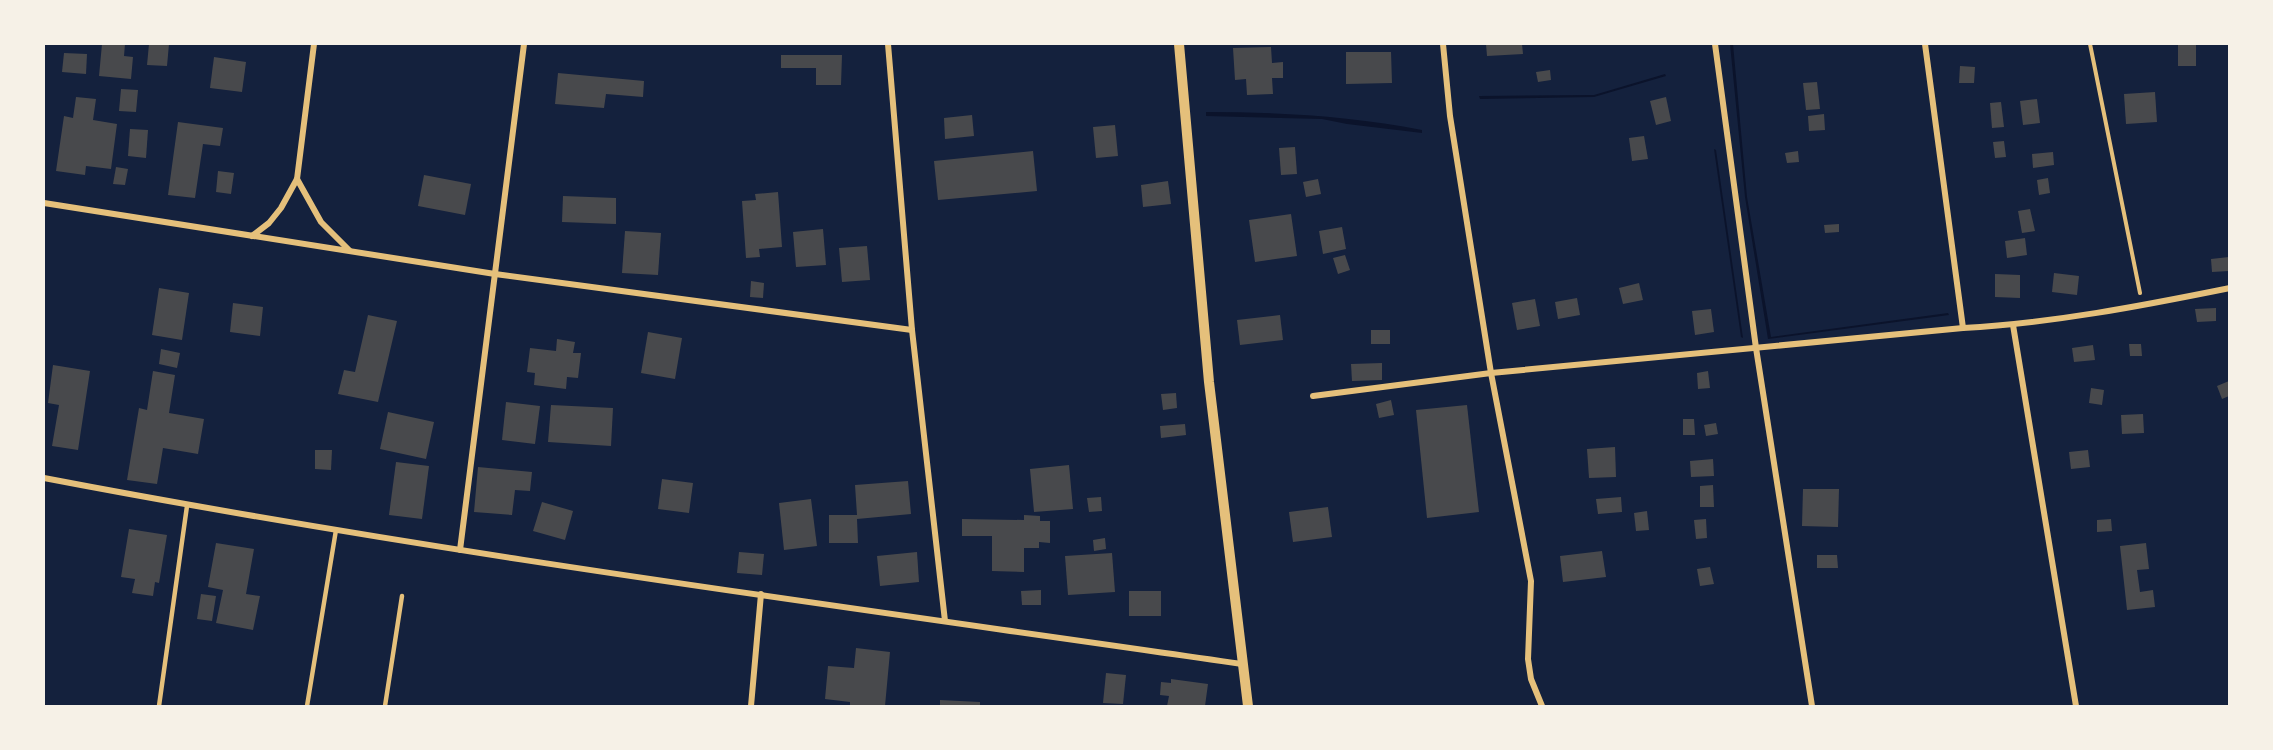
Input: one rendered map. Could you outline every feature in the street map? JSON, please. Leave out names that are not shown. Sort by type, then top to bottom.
[{"type":"street","points":[[252,236],[269,223],[281,208],[297,179],[314,44]]},
{"type":"street","points":[[460,550],[524,44]]},
{"type":"street","points":[[888,44],[912,330],[945,621]]},
{"type":"street","points":[[1179,44],[1209,382],[1248,706]]},
{"type":"street","points":[[1443,44],[1450,116],[1491,373],[1532,581],[1528,659],[1532,679],[1542,706]]},
{"type":"street","points":[[1715,44],[1756,348],[1812,706]]},
{"type":"street","points":[[1925,44],[1963,328]]},
{"type":"street","points":[[297,179],[321,222],[349,251]]},
{"type":"street","points":[[44,203],[495,274],[912,330]]},
{"type":"street","points":[[1313,396],[1491,373],[2013,325],[2143,305],[2229,288]]},
{"type":"street","points":[[2013,325],[2076,706]]},
{"type":"street","points":[[44,478],[187,506],[460,550],[1242,664]]},
{"type":"street","points":[[751,706],[761,594]]},
{"type":"lane","points":[[159,706],[187,506]]},
{"type":"lane","points":[[307,706],[336,530]]},
{"type":"lane","points":[[385,706],[402,596]]},
{"type":"path","points":[[2090,44],[2143,305]]},
{"type":"water","points":[[1730,44],[1733,44],[1747,197],[1771,337],[1948,313],[1949,315],[1768,339],[1745,197]]},
{"type":"water","points":[[1665,74],[1666,76],[1594,97],[1480,99],[1479,96],[1594,95]]},
{"type":"water","points":[[1206,112],[1341,118],[1422,130],[1422,133],[1322,119],[1206,116]]},
{"type":"water","points":[[1714,149],[1716,150],[1743,338],[1741,337]]},
{"type":"building","points":[[102,44],[125,44],[124,56],[133,57],[131,79],[99,76]]},
{"type":"building","points":[[149,44],[169,44],[167,66],[147,65]]},
{"type":"building","points":[[1486,44],[1522,44],[1523,54],[1487,56]]},
{"type":"building","points":[[2178,44],[2196,44],[2196,66],[2178,66]]},
{"type":"building","points":[[1271,47],[1272,63],[1283,62],[1283,78],[1272,78],[1273,94],[1247,95],[1246,79],[1235,80],[1233,48]]},
{"type":"building","points":[[1346,52],[1391,52],[1392,83],[1346,84]]},
{"type":"building","points":[[64,53],[87,54],[86,74],[62,72]]},
{"type":"building","points":[[781,55],[842,55],[841,85],[816,85],[816,68],[781,68]]},
{"type":"building","points":[[214,57],[246,62],[242,92],[210,88]]},
{"type":"building","points":[[1960,66],[1975,67],[1974,83],[1959,83]]},
{"type":"building","points":[[1550,70],[1551,80],[1538,82],[1536,72]]},
{"type":"building","points":[[558,73],[644,81],[643,97],[606,94],[604,108],[555,104]]},
{"type":"building","points":[[1817,82],[1820,109],[1806,110],[1803,83]]},
{"type":"building","points":[[121,89],[138,90],[136,112],[119,111]]},
{"type":"building","points":[[2155,92],[2157,122],[2126,124],[2124,94]]},
{"type":"building","points":[[76,97],[96,99],[93,120],[117,124],[111,169],[86,166],[85,175],[56,171],[64,116],[73,118]]},
{"type":"building","points":[[1666,97],[1671,121],[1656,125],[1650,101]]},
{"type":"building","points":[[2037,99],[2040,123],[2023,125],[2020,101]]},
{"type":"building","points":[[2001,102],[2004,127],[1992,128],[1990,103]]},
{"type":"building","points":[[1824,114],[1825,130],[1809,131],[1808,116]]},
{"type":"building","points":[[972,115],[974,136],[945,139],[944,118]]},
{"type":"building","points":[[178,122],[223,128],[220,146],[203,144],[195,198],[168,195]]},
{"type":"building","points":[[1115,125],[1118,156],[1096,158],[1093,127]]},
{"type":"building","points":[[130,129],[148,130],[146,158],[128,156]]},
{"type":"building","points":[[1644,136],[1648,159],[1632,161],[1629,138]]},
{"type":"building","points":[[2004,141],[2006,157],[1995,158],[1993,142]]},
{"type":"building","points":[[1295,147],[1297,174],[1281,175],[1279,148]]},
{"type":"building","points":[[1033,151],[1037,191],[938,200],[934,161]]},
{"type":"building","points":[[1798,151],[1799,162],[1787,163],[1785,153]]},
{"type":"building","points":[[2053,152],[2054,165],[2033,168],[2032,154]]},
{"type":"building","points":[[116,167],[128,169],[125,185],[113,184]]},
{"type":"building","points":[[218,171],[234,173],[231,194],[216,192]]},
{"type":"building","points":[[424,175],[471,184],[465,215],[418,206]]},
{"type":"building","points":[[2048,178],[2050,193],[2039,195],[2037,180]]},
{"type":"building","points":[[1318,179],[1321,194],[1306,197],[1303,182]]},
{"type":"building","points":[[1168,181],[1171,204],[1143,207],[1141,185]]},
{"type":"building","points":[[778,192],[782,247],[759,249],[760,257],[746,258],[742,201],[756,200],[755,194]]},
{"type":"building","points":[[563,196],[616,198],[616,224],[562,222]]},
{"type":"building","points":[[2030,209],[2035,231],[2022,233],[2018,211]]},
{"type":"building","points":[[1291,214],[1297,256],[1255,262],[1249,220]]},
{"type":"building","points":[[1839,224],[1839,232],[1825,233],[1824,225]]},
{"type":"building","points":[[1342,227],[1346,249],[1323,254],[1319,231]]},
{"type":"building","points":[[823,229],[826,265],[796,267],[793,232]]},
{"type":"building","points":[[625,231],[661,233],[658,275],[622,273]]},
{"type":"building","points":[[2025,238],[2027,255],[2007,258],[2005,241]]},
{"type":"building","points":[[867,246],[870,280],[842,282],[839,248]]},
{"type":"building","points":[[1345,255],[1350,270],[1338,274],[1333,258]]},
{"type":"building","points":[[2229,257],[2229,271],[2212,272],[2211,259]]},
{"type":"building","points":[[2054,273],[2079,276],[2077,295],[2052,292]]},
{"type":"building","points":[[1995,274],[2020,275],[2020,298],[1995,297]]},
{"type":"building","points":[[751,281],[764,283],[763,298],[750,297]]},
{"type":"building","points":[[1639,283],[1643,300],[1623,304],[1619,288]]},
{"type":"building","points":[[159,288],[189,293],[182,340],[152,335]]},
{"type":"building","points":[[1577,298],[1580,315],[1558,319],[1555,302]]},
{"type":"building","points":[[1535,299],[1540,326],[1517,330],[1512,303]]},
{"type":"building","points":[[233,303],[263,307],[260,336],[230,332]]},
{"type":"building","points":[[2216,308],[2216,321],[2197,322],[2195,309]]},
{"type":"building","points":[[1711,309],[1714,332],[1695,335],[1692,311]]},
{"type":"building","points":[[368,315],[397,321],[378,402],[338,394],[344,370],[355,372]]},
{"type":"building","points":[[1280,315],[1283,340],[1240,345],[1237,320]]},
{"type":"building","points":[[1371,330],[1390,330],[1390,344],[1371,344]]},
{"type":"building","points":[[648,332],[682,338],[675,379],[641,373]]},
{"type":"building","points":[[557,339],[575,342],[573,353],[581,353],[578,378],[567,377],[566,389],[534,385],[535,373],[527,372],[530,348],[556,351]]},
{"type":"building","points":[[2129,344],[2141,344],[2142,356],[2130,356]]},
{"type":"building","points":[[2093,345],[2095,360],[2074,362],[2072,348]]},
{"type":"building","points":[[161,349],[180,353],[177,368],[159,364]]},
{"type":"building","points":[[1382,363],[1382,380],[1352,381],[1351,364]]},
{"type":"building","points":[[53,365],[90,371],[78,450],[52,446],[59,405],[48,403]]},
{"type":"building","points":[[153,371],[175,375],[169,413],[204,419],[198,454],[163,448],[157,484],[127,480],[139,408],[147,410]]},
{"type":"building","points":[[1708,371],[1710,388],[1698,389],[1697,373]]},
{"type":"building","points":[[2229,381],[2229,396],[2222,399],[2217,386]]},
{"type":"building","points":[[2091,388],[2104,390],[2102,405],[2089,403]]},
{"type":"building","points":[[1176,393],[1177,408],[1163,410],[1161,394]]},
{"type":"building","points":[[1391,400],[1394,415],[1379,418],[1376,404]]},
{"type":"building","points":[[506,402],[540,406],[535,444],[502,440]]},
{"type":"building","points":[[551,405],[613,408],[611,446],[548,442]]},
{"type":"building","points":[[1467,405],[1479,512],[1427,518],[1416,410]]},
{"type":"building","points":[[388,412],[434,422],[426,459],[380,449]]},
{"type":"building","points":[[2143,414],[2144,433],[2122,434],[2121,415]]},
{"type":"building","points":[[1683,419],[1694,419],[1695,435],[1683,435]]},
{"type":"building","points":[[1716,423],[1718,434],[1706,436],[1704,425]]},
{"type":"building","points":[[1185,424],[1186,435],[1161,438],[1160,426]]},
{"type":"building","points":[[1615,447],[1616,477],[1589,478],[1587,449]]},
{"type":"building","points":[[315,450],[332,450],[331,470],[315,469]]},
{"type":"building","points":[[2088,450],[2090,467],[2071,469],[2069,452]]},
{"type":"building","points":[[1713,459],[1714,476],[1691,477],[1690,461]]},
{"type":"building","points":[[396,462],[429,466],[422,519],[389,515]]},
{"type":"building","points":[[1069,465],[1073,509],[1034,512],[1030,469]]},
{"type":"building","points":[[478,467],[532,472],[530,491],[515,490],[512,515],[474,512]]},
{"type":"building","points":[[662,479],[693,483],[689,513],[658,509]]},
{"type":"building","points":[[908,481],[911,514],[857,519],[858,543],[829,543],[829,515],[857,515],[855,485]]},
{"type":"building","points":[[1713,485],[1714,507],[1700,507],[1700,486]]},
{"type":"building","points":[[1803,489],[1839,489],[1838,527],[1802,526]]},
{"type":"building","points":[[1101,497],[1102,511],[1089,512],[1087,498]]},
{"type":"building","points":[[1621,497],[1622,512],[1598,514],[1596,499]]},
{"type":"building","points":[[811,499],[817,546],[784,550],[779,503]]},
{"type":"building","points":[[542,502],[573,511],[565,540],[533,531]]},
{"type":"building","points":[[1328,507],[1332,537],[1293,542],[1289,512]]},
{"type":"building","points":[[1647,511],[1649,530],[1636,531],[1634,513]]},
{"type":"building","points":[[1024,515],[1040,516],[1040,521],[1050,521],[1050,543],[1039,542],[1039,548],[1024,548],[1024,572],[992,571],[992,536],[962,536],[962,519],[1024,520]]},
{"type":"building","points":[[1706,519],[1707,538],[1696,539],[1694,520]]},
{"type":"building","points":[[2111,519],[2112,531],[2097,532],[2097,520]]},
{"type":"building","points":[[129,529],[167,535],[159,583],[155,582],[153,596],[132,593],[135,579],[121,577]]},
{"type":"building","points":[[1105,538],[1106,549],[1094,551],[1093,540]]},
{"type":"building","points":[[216,543],[254,549],[246,594],[260,596],[253,630],[216,623],[223,590],[208,587]]},
{"type":"building","points":[[2146,543],[2149,569],[2137,570],[2140,592],[2153,590],[2155,607],[2127,610],[2120,546]]},
{"type":"building","points":[[1602,551],[1606,577],[1563,582],[1560,556]]},
{"type":"building","points":[[739,552],[764,554],[762,575],[737,573]]},
{"type":"building","points":[[917,552],[919,582],[880,586],[877,556]]},
{"type":"building","points":[[1112,553],[1115,592],[1068,595],[1065,556]]},
{"type":"building","points":[[1817,555],[1837,555],[1838,568],[1817,568]]},
{"type":"building","points":[[1710,567],[1714,584],[1700,586],[1697,569]]},
{"type":"building","points":[[1041,590],[1041,605],[1022,605],[1021,591]]},
{"type":"building","points":[[1129,591],[1161,591],[1161,616],[1129,616]]},
{"type":"building","points":[[201,594],[216,596],[212,621],[197,619]]},
{"type":"building","points":[[856,648],[890,652],[885,706],[850,706],[850,702],[825,699],[828,666],[854,668]]},
{"type":"building","points":[[1106,673],[1126,675],[1123,704],[1103,703]]},
{"type":"building","points":[[1171,679],[1208,684],[1205,706],[1167,706],[1169,696],[1160,695],[1161,682],[1171,683]]},
{"type":"building","points":[[940,700],[980,702],[980,706],[940,706]]}]
